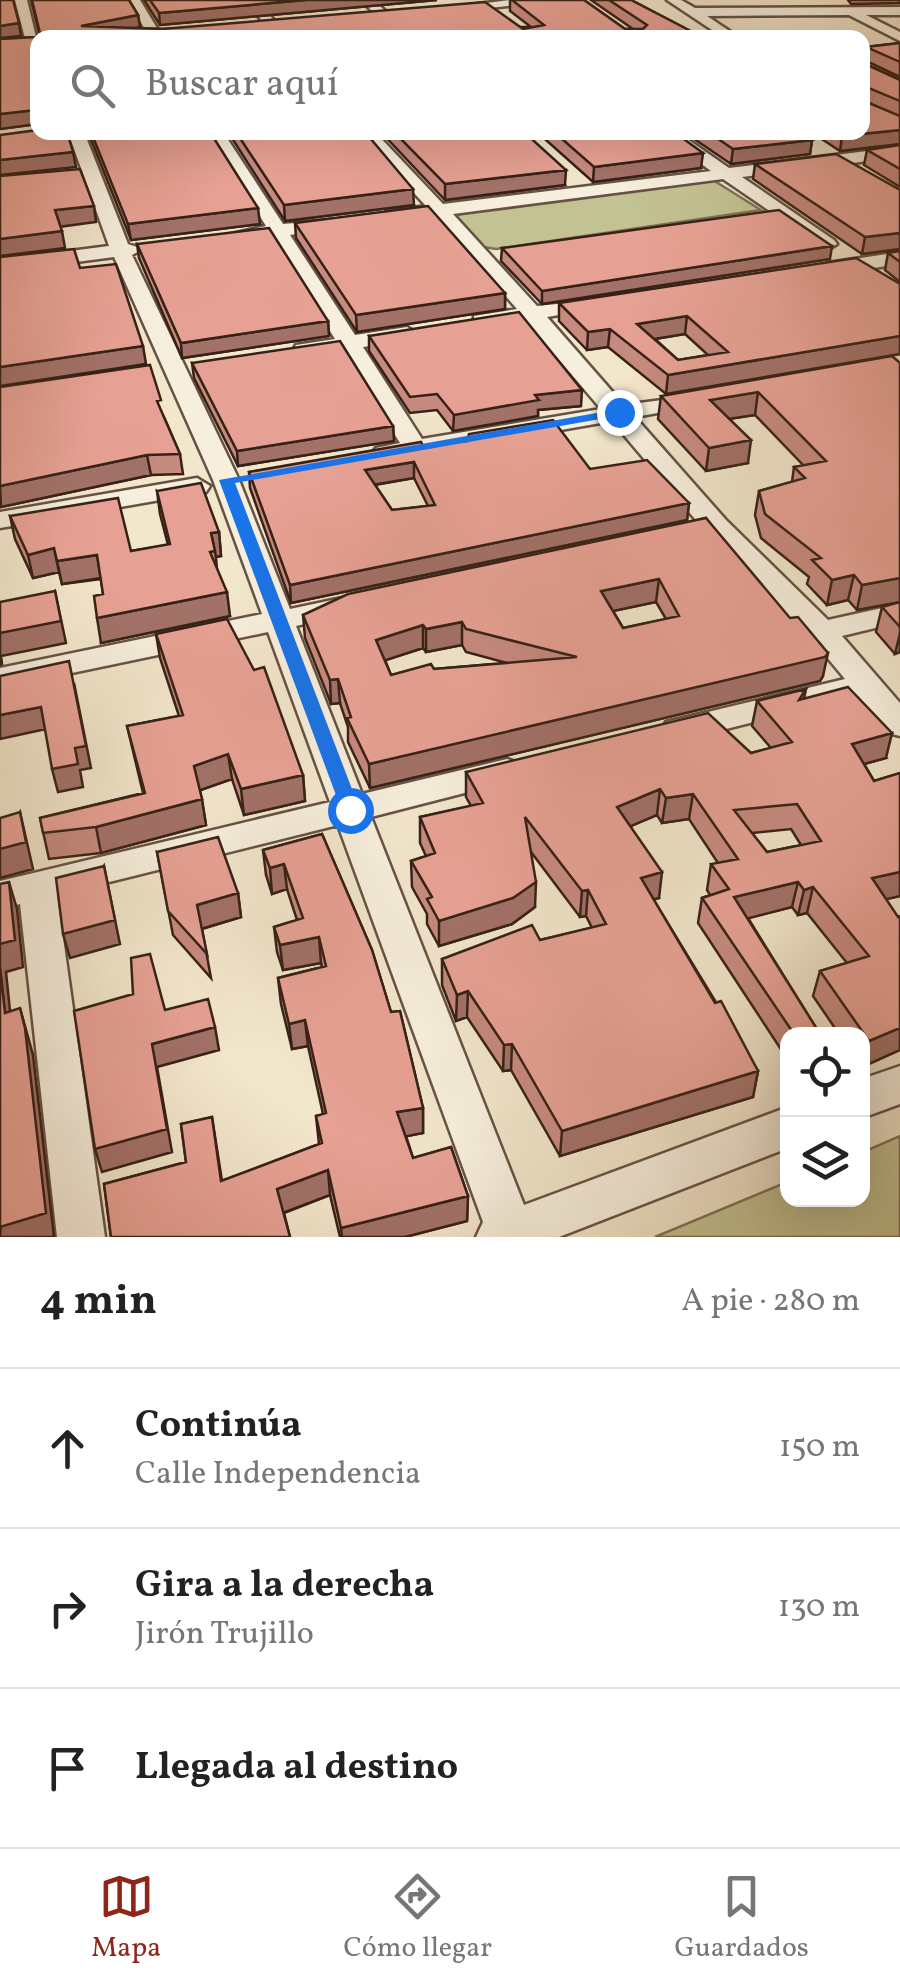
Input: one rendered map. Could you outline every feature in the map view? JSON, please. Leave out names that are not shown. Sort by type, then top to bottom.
[{"type":"street","points":[[21,0],[31,30]]},
{"type":"street","points":[[134,0],[148,30]]},
{"type":"street","points":[[251,0],[276,30]]},
{"type":"street","points":[[366,0],[401,30]]},
{"type":"street","points":[[436,10],[485,3],[559,0]]},
{"type":"street","points":[[672,0],[722,30]]},
{"type":"street","points":[[837,0],[900,37]]},
{"type":"street","points":[[485,3],[504,16]]},
{"type":"street","points":[[363,15],[400,12]]},
{"type":"street","points":[[695,12],[900,12]]},
{"type":"street","points":[[251,25],[289,22]]},
{"type":"street","points":[[16,44],[30,43]]},
{"type":"street","points":[[77,140],[81,175],[169,371],[236,479],[280,620],[507,1236],[780,1131]]},
{"type":"street","points":[[220,140],[416,448]]},
{"type":"street","points":[[373,140],[436,211],[489,252],[533,313],[716,526],[822,631],[900,725]]},
{"type":"street","points":[[677,140],[886,284]]},
{"type":"street","points":[[806,142],[868,180]]},
{"type":"street","points":[[206,240],[436,211],[581,186],[725,174],[900,152]]},
{"type":"street","points":[[744,217],[782,212]]},
{"type":"street","points":[[0,266],[153,246]]},
{"type":"street","points":[[800,274],[900,258]]},
{"type":"street","points":[[459,325],[628,299]]},
{"type":"street","points":[[277,354],[422,331]]},
{"type":"street","points":[[359,457],[731,393]]},
{"type":"street","points":[[0,520],[236,479]]},
{"type":"street","points":[[678,534],[716,526]]},
{"type":"street","points":[[0,678],[372,601]]},
{"type":"street","points":[[822,631],[900,612]]},
{"type":"street","points":[[636,740],[865,684]]},
{"type":"street","points":[[81,1237],[18,891],[541,763]]},
{"type":"street","points":[[870,1096],[900,1085]]},
{"type":"shaded area","points":[[713,180],[761,210],[496,249],[484,247],[453,215]]},
{"type":"shaded area","points":[[900,1136],[900,1237],[655,1237],[780,1185],[780,1207],[870,1207],[870,1149]]},
{"type":"building","points":[[0,0],[13,0],[19,23],[0,26]]},
{"type":"building","points":[[32,0],[129,0],[138,15],[81,26],[162,29],[485,2],[523,29],[544,25],[512,0],[584,0],[625,29],[643,29],[647,25],[609,0],[631,0],[689,30],[39,30]]},
{"type":"building","points":[[150,0],[306,0],[159,13]]},
{"type":"building","points":[[30,37],[30,111],[0,114],[0,39]]},
{"type":"building","points":[[900,43],[900,62],[870,49]]},
{"type":"building","points":[[870,66],[900,80],[900,101],[870,88]]},
{"type":"building","points":[[870,103],[900,116],[900,130],[870,133]]},
{"type":"building","points":[[30,131],[30,140],[69,140],[73,152],[0,160],[0,135]]},
{"type":"building","points":[[94,140],[215,140],[258,208],[128,224]]},
{"type":"building","points":[[241,140],[372,140],[413,189],[284,205]]},
{"type":"building","points":[[402,140],[533,140],[566,170],[445,184]]},
{"type":"building","points":[[563,140],[685,140],[703,153],[594,167]]},
{"type":"building","points":[[720,140],[812,140],[733,149]]},
{"type":"building","points":[[900,145],[900,169],[867,150]]},
{"type":"building","points":[[836,154],[900,190],[900,233],[865,237],[755,164]]},
{"type":"building","points":[[80,169],[94,206],[55,210],[62,231],[0,239],[0,176]]},
{"type":"building","points":[[428,206],[505,293],[356,315],[295,223]]},
{"type":"building","points":[[779,210],[832,246],[542,291],[502,248]]},
{"type":"building","points":[[269,228],[328,321],[181,343],[137,244]]},
{"type":"building","points":[[74,249],[80,268],[116,264],[143,346],[0,367],[0,257]]},
{"type":"building","points":[[900,251],[900,262],[888,253]]},
{"type":"building","points":[[856,258],[900,284],[900,336],[668,375],[610,329],[588,332],[559,303]],"holes":[[[687,316],[728,352],[678,360],[637,324]]]},
{"type":"building","points":[[519,312],[582,390],[535,395],[539,400],[454,415],[437,394],[410,397],[369,336]]},
{"type":"building","points":[[340,341],[393,426],[237,451],[192,363]]},
{"type":"building","points":[[892,356],[900,363],[900,578],[862,585],[854,575],[832,580],[812,560],[821,558],[765,514],[759,491],[805,478],[794,467],[826,461],[758,392],[710,400],[751,440],[709,448],[661,396]]},
{"type":"building","points":[[150,365],[161,400],[157,401],[180,454],[147,455],[0,486],[0,387]]},
{"type":"building","points":[[553,420],[590,469],[647,460],[689,503],[290,585],[249,472],[421,442],[423,446],[467,441],[469,434]],"holes":[[[414,462],[435,505],[392,510],[365,470]]]},
{"type":"building","points":[[201,483],[219,532],[211,533],[215,551],[210,552],[227,592],[97,618],[94,596],[103,594],[97,555],[57,561],[54,548],[28,555],[10,516],[118,498],[131,551],[170,544],[157,491]]},
{"type":"building","points":[[706,518],[790,618],[798,617],[828,653],[825,657],[369,764],[347,718],[351,717],[338,679],[330,680],[303,615],[348,594]],"holes":[[[659,579],[679,616],[623,628],[601,591]],[[462,622],[466,629],[577,657],[434,669],[431,664],[391,675],[376,640],[423,625],[426,629]]]},
{"type":"building","points":[[55,591],[61,621],[0,633],[0,602]]},
{"type":"building","points":[[900,602],[900,627],[882,607]]},
{"type":"building","points":[[227,619],[254,670],[264,667],[303,775],[241,789],[228,754],[194,766],[202,799],[96,827],[43,833],[40,818],[145,793],[127,726],[183,715],[156,634]]},
{"type":"building","points":[[69,661],[86,746],[75,748],[78,764],[52,769],[41,707],[0,715],[0,676]]},
{"type":"building","points":[[848,687],[892,733],[852,744],[874,781],[900,773],[900,872],[872,878],[900,916],[900,1028],[870,1041],[870,1027],[859,1027],[820,971],[869,956],[813,887],[804,890],[798,882],[734,897],[816,1027],[789,1027],[702,898],[729,889],[711,864],[738,859],[693,794],[666,798],[660,789],[617,807],[662,872],[641,878],[715,1003],[721,1001],[758,1071],[562,1131],[512,1044],[504,1045],[468,991],[457,995],[442,959],[532,925],[540,940],[606,924],[588,890],[582,891],[525,817],[536,882],[513,898],[439,921],[427,899],[432,897],[411,861],[435,853],[420,817],[483,803],[466,772],[708,713],[751,753],[792,742],[757,701],[806,689],[799,700]],"holes":[[[797,804],[821,841],[767,852],[734,810]]]},
{"type":"building","points":[[20,812],[26,842],[0,849],[0,818]]},
{"type":"building","points":[[322,834],[372,950],[391,1012],[400,1011],[423,1108],[397,1112],[413,1158],[451,1147],[468,1196],[341,1228],[328,1170],[277,1189],[290,1237],[111,1237],[104,1184],[186,1162],[181,1124],[212,1117],[221,1181],[322,1143],[316,1116],[326,1113],[305,1020],[289,1024],[278,978],[326,966],[319,937],[280,945],[274,927],[303,918],[284,864],[270,868],[263,850]]},
{"type":"building","points":[[218,837],[238,893],[197,905],[207,954],[168,911],[157,852]]},
{"type":"building","points":[[104,866],[115,920],[63,934],[56,878]]},
{"type":"building","points":[[9,882],[15,940],[0,944],[0,884]]},
{"type":"building","points":[[150,954],[165,1010],[208,999],[215,1027],[152,1044],[167,1129],[95,1149],[74,1011],[133,994],[131,958]]},
{"type":"building","points":[[0,968],[5,1013],[20,1008],[25,1028],[46,1213],[0,1227]]},
{"type":"route","points":[[350,810],[226,480],[619,412]]}]
